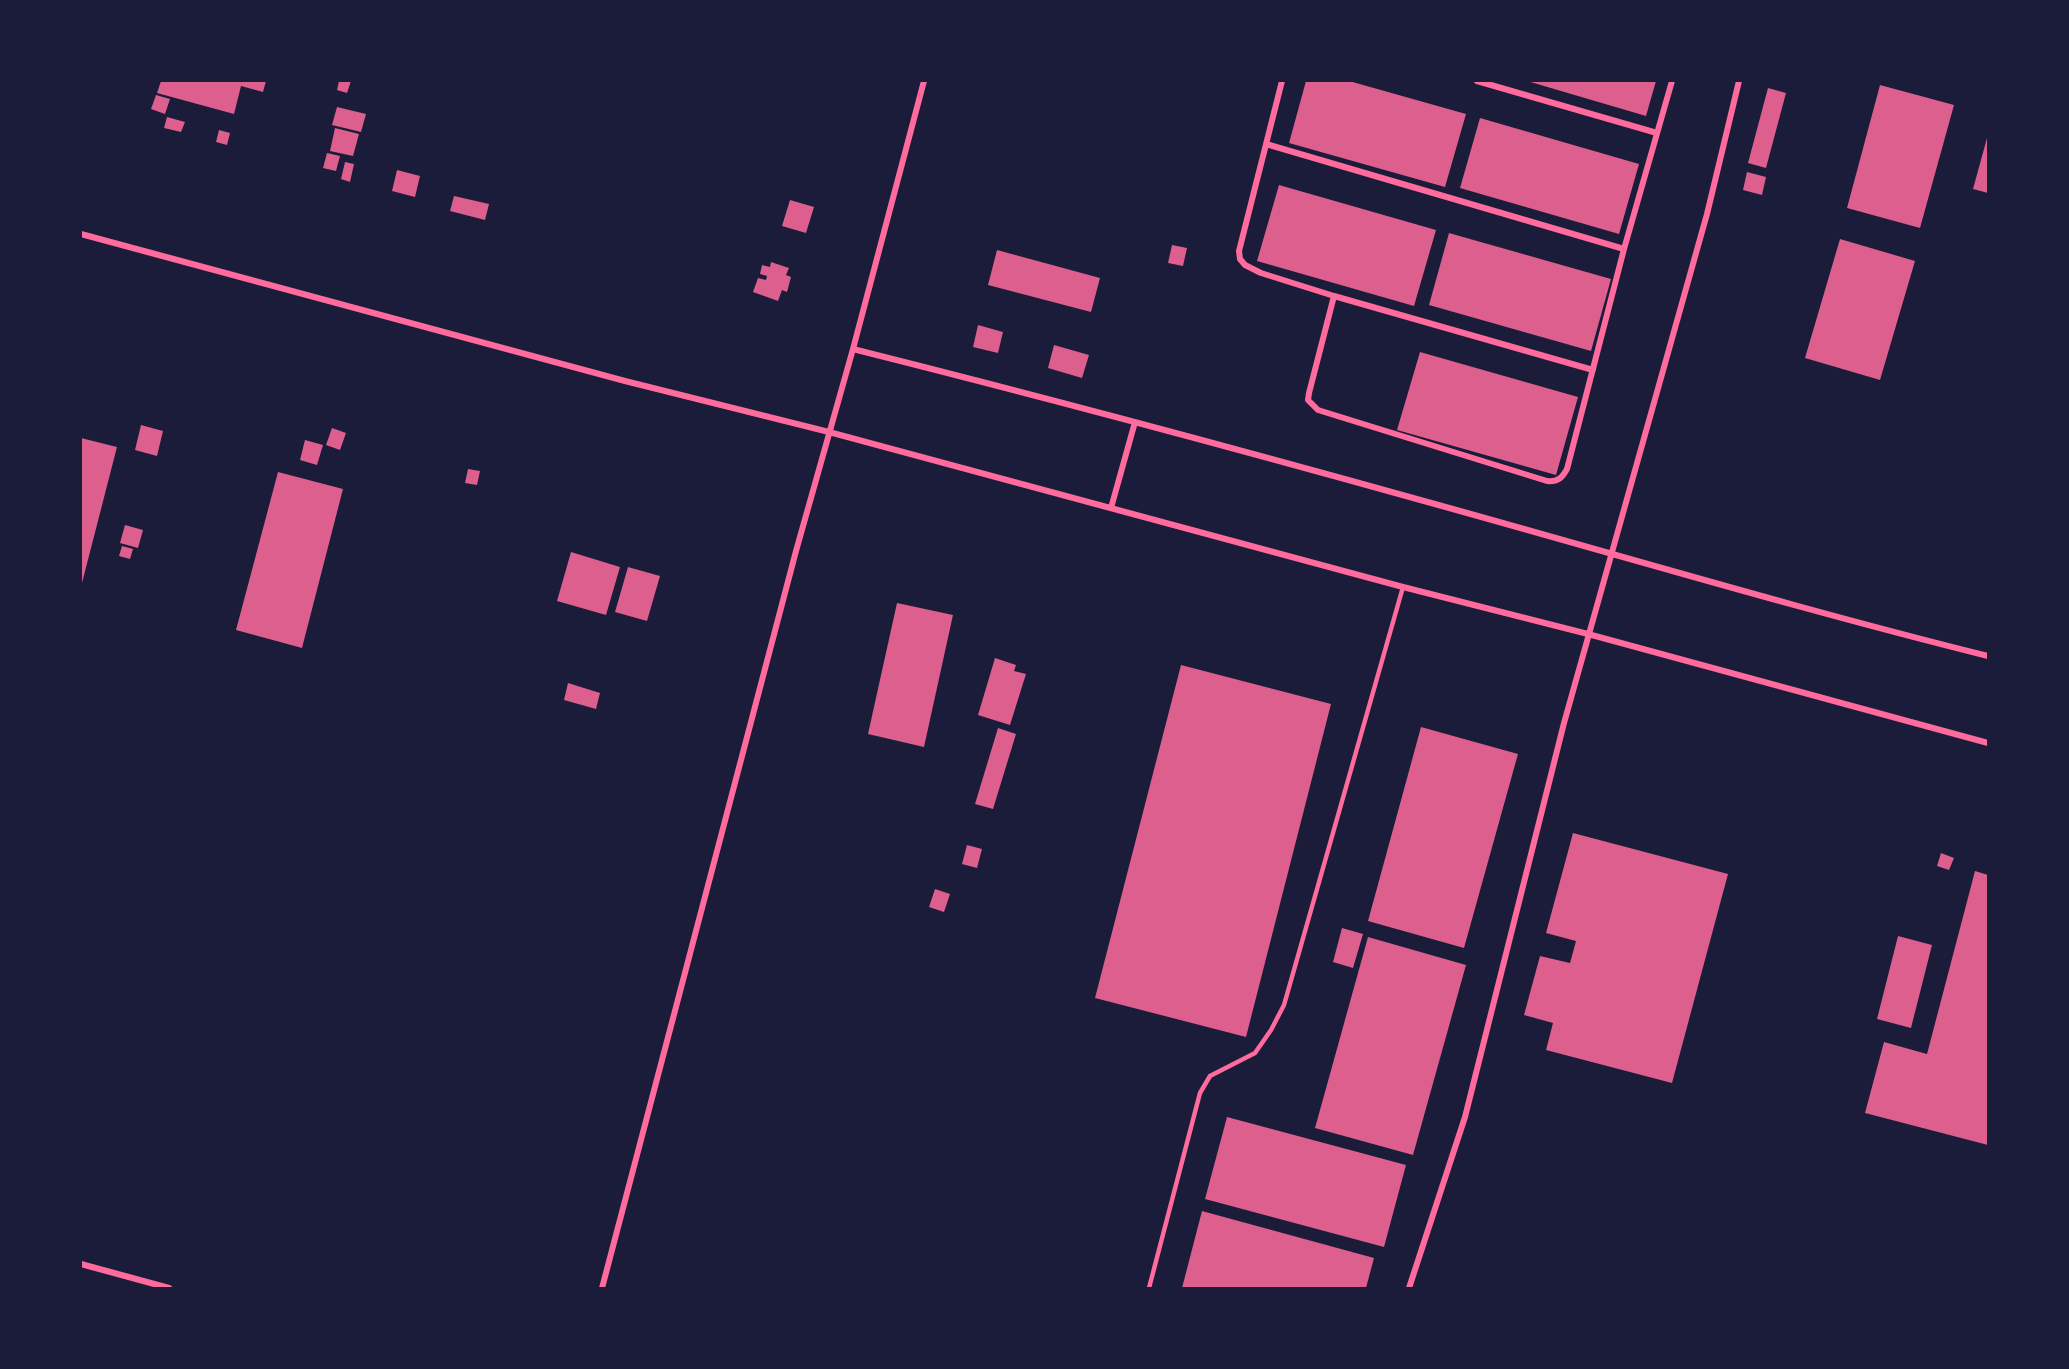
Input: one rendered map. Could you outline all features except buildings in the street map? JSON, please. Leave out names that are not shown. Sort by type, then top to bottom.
[{"type":"street","points":[[602,1288],[796,551],[853,349],[924,81]]},
{"type":"street","points":[[1282,81],[1239,251],[1240,259],[1245,265],[1261,273],[1334,296],[1593,370]]},
{"type":"street","points":[[1477,81],[1657,132]]},
{"type":"street","points":[[1334,296],[1308,400],[1318,410],[1556,482],[1568,469],[1624,249],[1672,81]]},
{"type":"street","points":[[1409,1288],[1465,1117],[1588,634],[1707,214],[1739,81]]},
{"type":"street","points":[[1266,144],[1624,249]]},
{"type":"street","points":[[81,234],[625,381],[829,432],[1404,587],[1588,634],[1988,743]]},
{"type":"street","points":[[853,349],[1136,422],[1988,656]]},
{"type":"street","points":[[1111,508],[1136,422]]},
{"type":"street","points":[[81,1264],[169,1288]]},
{"type":"lane","points":[[1149,1288],[1200,1093],[1210,1076],[1255,1053],[1271,1030],[1284,1005],[1404,587]]}]
